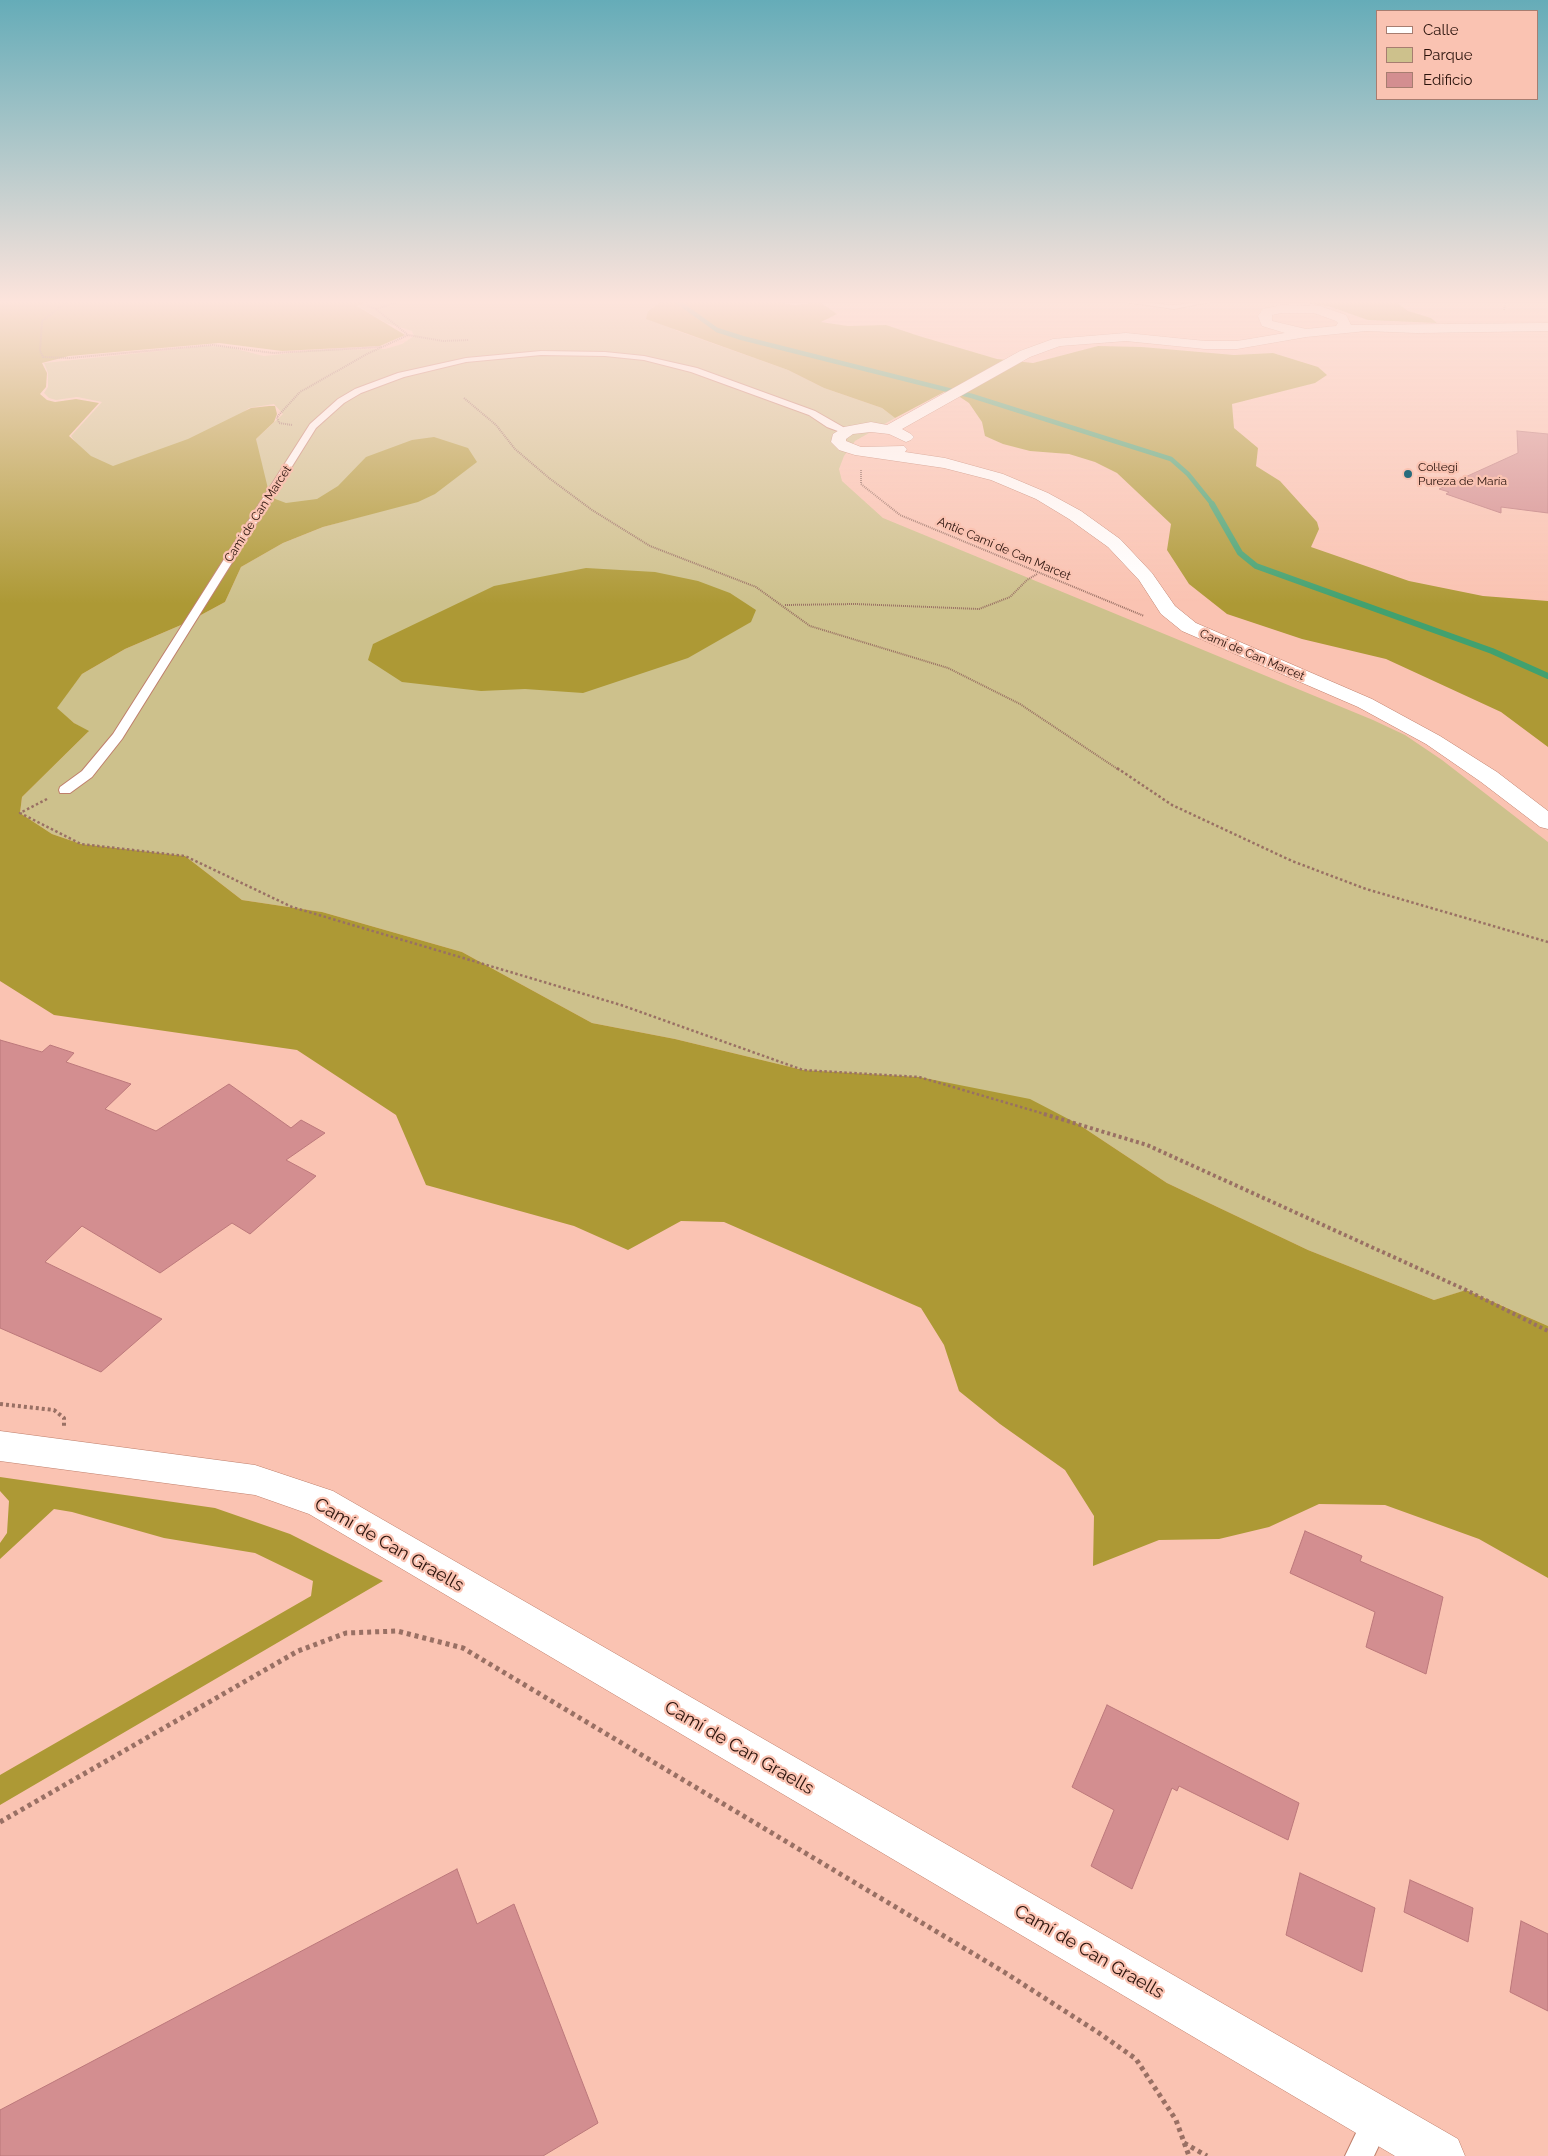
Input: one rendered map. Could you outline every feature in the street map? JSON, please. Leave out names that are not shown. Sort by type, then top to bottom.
[{"type":"street","points":[[846,431],[871,427],[890,429],[937,403]]},
{"type":"street","name":"Camí de Can Marcet","points":[[890,429],[901,433],[917,448],[945,463]]},
{"type":"street","name":"Camí de Can Marcet","points":[[846,431],[838,438],[844,447],[860,452],[881,453],[945,463],[997,477],[1042,496],[1075,515],[1114,543],[1146,577],[1168,610],[1189,628],[1365,703],[1433,740],[1488,777],[1548,822]]},
{"type":"street","points":[[881,453],[900,448],[906,444],[907,439]]},
{"type":"street","name":"Camí de Can Graells","points":[[0,1446],[255,1480],[320,1502],[1374,2138],[1441,2156]]},
{"type":"lane","name":"Camí de Can Marcet","points":[[65,790],[87,774],[118,736],[313,426],[339,403]]},
{"type":"lane","name":"Camí de Can Marcet","points":[[783,403],[812,413],[830,425],[846,431]]},
{"type":"lane","points":[[1359,2156],[1374,2138]]},
{"type":"path","points":[[290,403],[277,417],[279,423],[313,426]]},
{"type":"path","points":[[469,403],[496,425],[515,450],[549,478],[627,533],[650,546],[756,586],[810,626],[948,668],[1020,704],[1172,805],[1292,860],[1366,889],[1548,942]]},
{"type":"path","name":"Antic Camí de Can Marcet","points":[[862,463],[860,484],[900,515],[1038,574],[1152,619]]},
{"type":"path","points":[[784,605],[863,604],[979,609],[1010,597],[1027,580],[1038,574]]},
{"type":"path","points":[[65,790],[20,813],[81,844],[185,856],[292,908],[621,1005],[803,1070],[919,1078],[1147,1145],[1466,1290],[1548,1331]]},
{"type":"path","points":[[0,1404],[54,1410],[64,1418],[64,1432],[51,1454]]},
{"type":"path","points":[[0,1822],[298,1651],[346,1633],[397,1631],[463,1648],[1004,1972],[1099,2033],[1136,2059],[1176,2120],[1189,2156]]},
{"type":"path","points":[[1184,2143],[1207,2156]]},
{"type":"green space","points":[[101,403],[866,403],[882,408],[895,418],[855,441],[844,456],[839,469],[842,481],[883,518],[1373,720],[1405,735],[1442,760],[1548,842],[1548,1326],[1467,1290],[1434,1300],[1308,1250],[1167,1183],[1078,1124],[919,1077],[803,1070],[675,1039],[592,1023],[462,952],[322,912],[242,900],[185,856],[81,844],[52,834],[20,813],[22,797],[88,732],[56,708],[82,674],[125,649],[188,622],[225,602],[241,567],[283,543],[323,527],[399,506],[350,500],[263,506],[256,439],[283,414],[274,404],[249,408],[219,431],[134,478],[83,453],[71,436]]},
{"type":"shaded area","points":[[0,403],[99,403],[69,436],[91,456],[113,466],[188,439],[251,408],[275,406],[277,414],[274,422],[256,439],[270,497],[286,503],[317,499],[338,486],[366,457],[412,440],[434,437],[468,448],[477,462],[435,494],[418,502],[323,527],[283,543],[241,567],[225,602],[188,622],[125,649],[82,674],[57,708],[74,723],[89,731],[22,797],[20,813],[52,834],[81,844],[185,856],[242,900],[322,912],[462,952],[592,1023],[675,1039],[803,1070],[919,1077],[1030,1099],[1078,1124],[1167,1183],[1308,1250],[1434,1300],[1466,1290],[1548,1326],[1548,1578],[1479,1539],[1385,1505],[1319,1504],[1269,1527],[1219,1539],[1159,1540],[1093,1566],[1094,1516],[1065,1470],[1000,1424],[959,1391],[944,1345],[921,1308],[724,1222],[681,1221],[628,1250],[574,1226],[426,1185],[396,1115],[297,1050],[54,1015],[0,981]]},
{"type":"shaded area","points":[[866,403],[924,403],[895,418],[882,408]]},
{"type":"shaded area","points":[[969,403],[1237,403],[1232,404],[1234,428],[1258,448],[1256,466],[1280,481],[1317,522],[1319,529],[1311,547],[1409,581],[1483,596],[1548,601],[1548,747],[1501,712],[1386,659],[1302,639],[1227,614],[1189,584],[1167,550],[1171,524],[1117,473],[1095,462],[1069,454],[1030,451],[1003,444],[985,436],[982,422]]},
{"type":"shaded area","points":[[586,568],[655,572],[698,581],[730,593],[756,610],[751,622],[688,658],[583,693],[525,689],[481,691],[402,682],[368,660],[373,644],[494,586]]},
{"type":"shaded area","points":[[0,1477],[215,1508],[290,1534],[383,1581],[0,1805],[0,1775],[311,1596],[313,1581],[255,1553],[164,1538],[72,1512],[54,1509],[0,1559],[0,1543],[7,1533],[9,1501],[0,1491]]},
{"type":"building","points":[[1517,431],[1548,434],[1548,513],[1501,507],[1501,513],[1446,494],[1449,492],[1439,489],[1518,453]]},
{"type":"building","points":[[0,1040],[42,1052],[50,1045],[74,1053],[66,1062],[131,1084],[105,1109],[156,1131],[229,1084],[291,1128],[301,1120],[325,1133],[286,1160],[316,1176],[250,1234],[232,1223],[160,1273],[82,1226],[45,1262],[162,1319],[101,1372],[0,1328]]},
{"type":"building","points":[[1305,1531],[1362,1556],[1360,1561],[1443,1597],[1426,1674],[1366,1647],[1375,1612],[1290,1573]]},
{"type":"building","points":[[1107,1705],[1299,1803],[1288,1840],[1179,1786],[1177,1791],[1172,1788],[1132,1889],[1091,1866],[1114,1810],[1072,1787]]},
{"type":"building","points":[[457,1869],[477,1924],[514,1904],[598,2123],[543,2156],[0,2156],[0,2110]]},
{"type":"building","points":[[1300,1873],[1375,1908],[1362,1972],[1286,1935]]},
{"type":"building","points":[[1410,1880],[1473,1908],[1468,1942],[1404,1912]]},
{"type":"building","points":[[1521,1921],[1548,1934],[1548,2011],[1510,1992]]},
{"type":"waterway","points":[[993,403],[1171,459],[1188,474],[1213,505]]},
{"type":"waterway","points":[[1212,504],[1240,553],[1256,566],[1492,651],[1548,676]]},
{"type":"place","name":"Col·legi Pureza de María","points":[[1408,474]]}]
